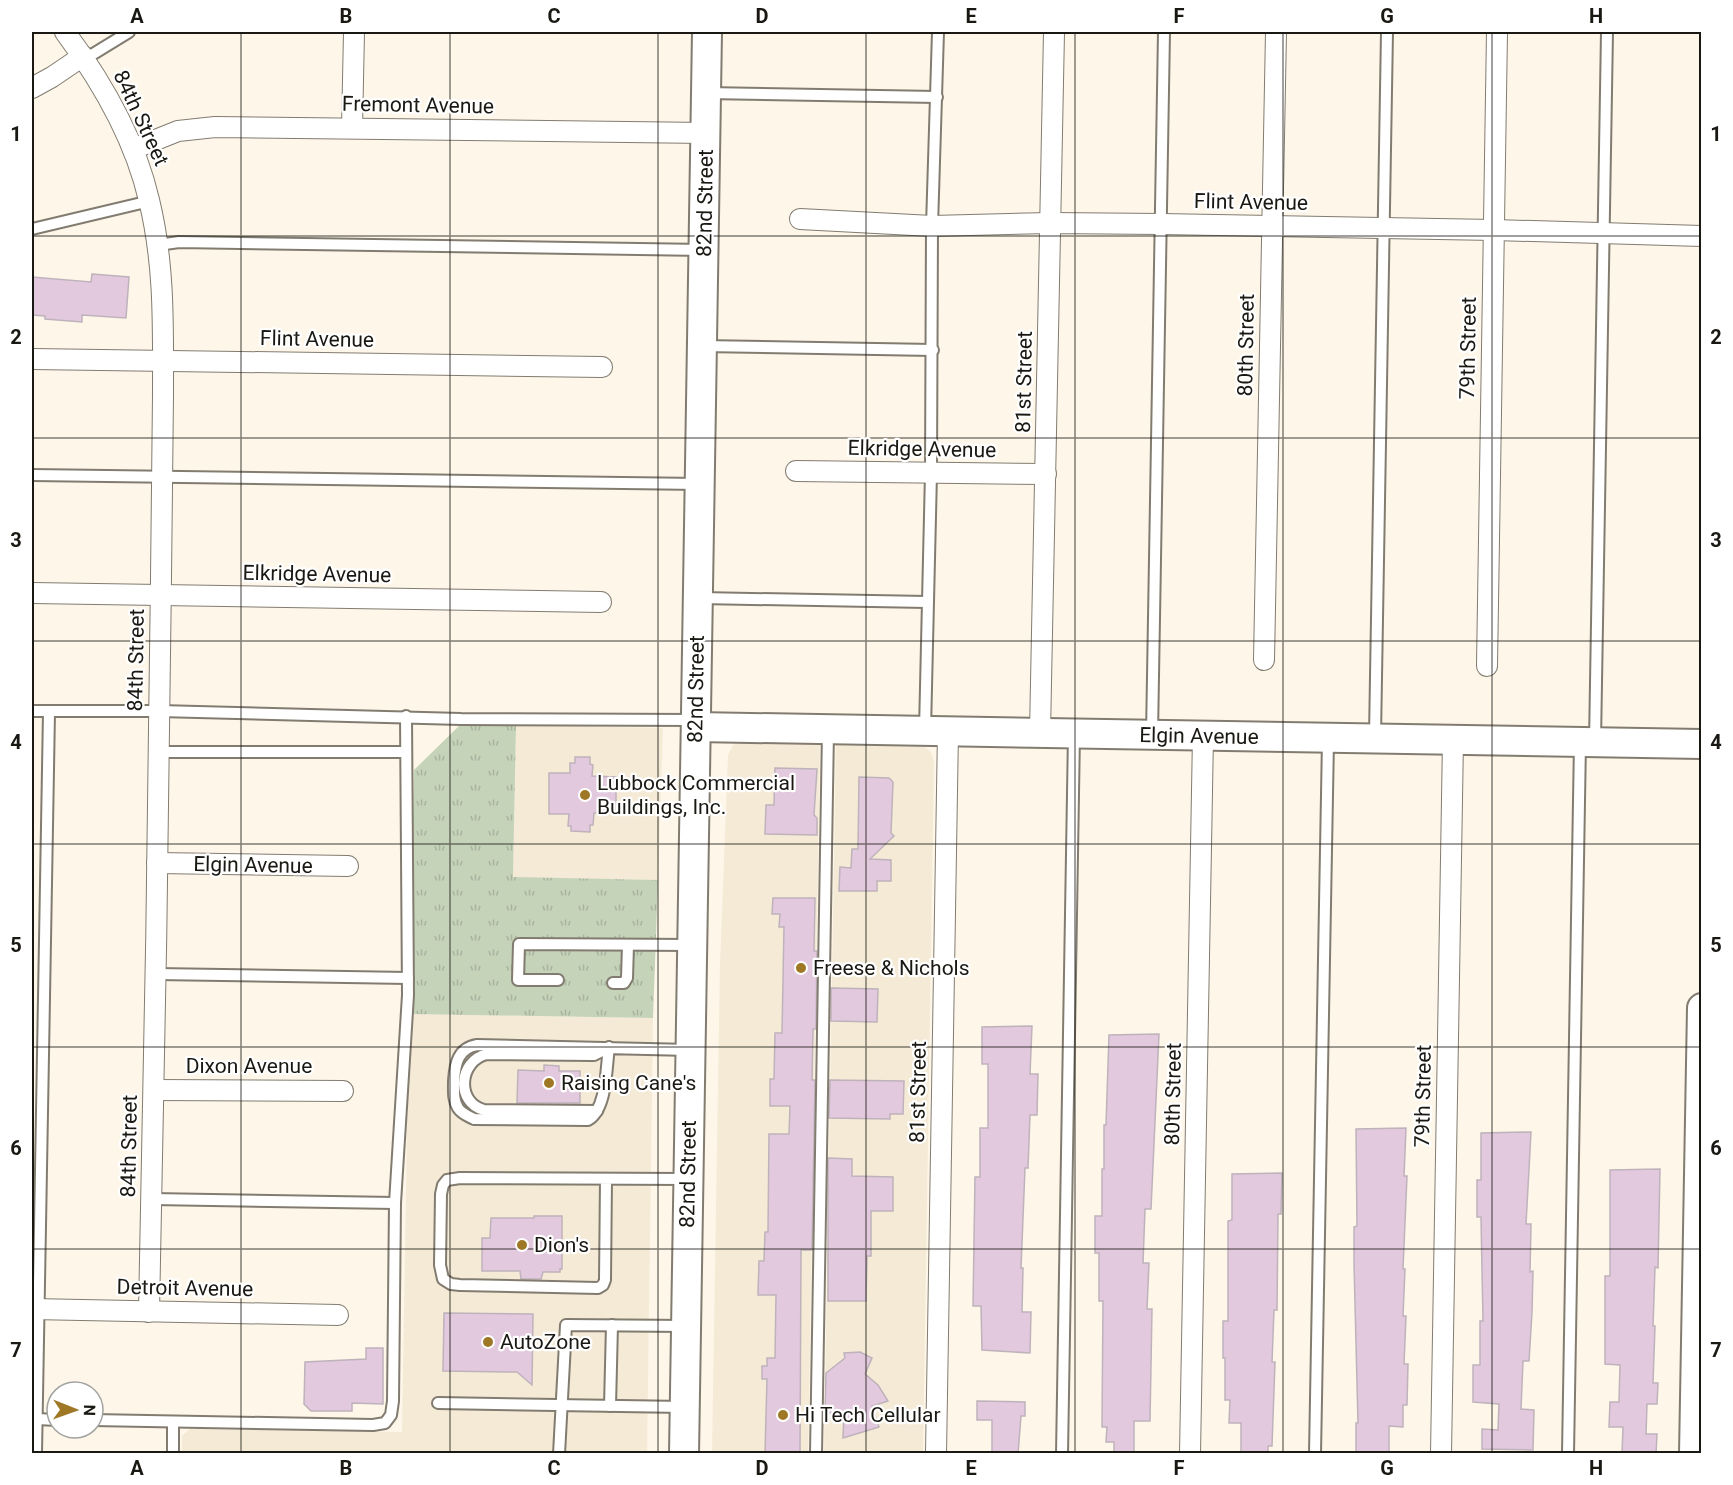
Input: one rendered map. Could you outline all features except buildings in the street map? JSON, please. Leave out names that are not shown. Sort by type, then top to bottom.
[{"type":"street","name":"84th Street","points":[[64,32],[84,57],[118,118],[142,173],[158,245],[163,303],[158,863],[149,1312]]},
{"type":"street","points":[[352,128],[354,32]]},
{"type":"street","name":"82nd Street","points":[[684,1454],[707,32]]},
{"type":"street","name":"81st Street","points":[[1040,733],[1054,32]]},
{"type":"street","name":"80th Street","points":[[1264,660],[1276,32]]},
{"type":"street","name":"79th Street","points":[[1487,666],[1497,32]]},
{"type":"street","points":[[32,88],[84,57]]},
{"type":"street","name":"Fremont Avenue","points":[[133,149],[178,131],[195,128],[706,133]]},
{"type":"street","name":"Flint Avenue","points":[[800,219],[932,226],[1050,223],[1161,224],[1701,236]]},
{"type":"street","name":"Flint Avenue","points":[[32,359],[602,367]]},
{"type":"street","name":"Elkridge Avenue","points":[[796,471],[1046,474]]},
{"type":"street","name":"Elkridge Avenue","points":[[32,593],[601,602]]},
{"type":"street","name":"Elgin Avenue","points":[[696,724],[1074,734],[1701,744]]},
{"type":"street","name":"81st Street","points":[[936,731],[936,1454]]},
{"type":"street","name":"80th Street","points":[[1190,1454],[1203,736]]},
{"type":"street","name":"79th Street","points":[[1441,1454],[1453,740]]},
{"type":"street","name":"Elgin Avenue","points":[[158,863],[348,866]]},
{"type":"street","points":[[1694,1454],[1699,1372],[1701,1008]]},
{"type":"street","name":"Dixon Avenue","points":[[154,1090],[343,1091]]},
{"type":"street","name":"Detroit Avenue","points":[[34,1310],[338,1315]]},
{"type":"lane","points":[[84,57],[129,32]]},
{"type":"lane","points":[[936,731],[927,602],[933,350],[932,226],[938,32]]},
{"type":"lane","points":[[1152,735],[1164,32]]},
{"type":"lane","points":[[1375,738],[1387,32]]},
{"type":"lane","points":[[1568,1454],[1607,32]]},
{"type":"lane","points":[[706,93],[937,97]]},
{"type":"lane","points":[[32,229],[150,201]]},
{"type":"lane","points":[[158,245],[179,242],[704,250]]},
{"type":"lane","points":[[702,346],[933,350]]},
{"type":"lane","points":[[32,474],[700,484]]},
{"type":"lane","points":[[698,598],[927,602]]},
{"type":"lane","points":[[32,711],[159,711],[696,724]]},
{"type":"lane","points":[[36,1454],[34,1310],[49,712]]},
{"type":"lane","points":[[105,1420],[373,1425],[385,1423],[391,1415],[395,1203],[408,978],[406,716]]},
{"type":"lane","points":[[816,1454],[828,729]]},
{"type":"lane","points":[[1062,1454],[1074,734]]},
{"type":"lane","points":[[1315,1454],[1328,738]]},
{"type":"lane","points":[[159,752],[405,752]]},
{"type":"lane","points":[[558,980],[518,980],[519,944],[692,945]]},
{"type":"lane","points":[[613,983],[624,983],[627,978],[628,945]]},
{"type":"lane","points":[[156,974],[408,978]]},
{"type":"lane","points":[[609,1047],[602,1101],[597,1112],[477,1108],[468,1098],[465,1074],[469,1063],[487,1054],[594,1055],[609,1047],[690,1050]]},
{"type":"lane","points":[[606,1179],[605,1280],[603,1285],[590,1289],[451,1284],[443,1279],[440,1265],[441,1194],[447,1180],[460,1178],[688,1179]]},
{"type":"lane","points":[[152,1199],[395,1203]]},
{"type":"lane","points":[[559,1454],[566,1325],[686,1326]]},
{"type":"lane","points":[[610,1406],[612,1325]]},
{"type":"lane","points":[[438,1403],[684,1407]]},
{"type":"lane","points":[[37,1419],[45,1419]]},
{"type":"lane","points":[[173,1422],[173,1454]]},
{"type":"shaded area","points":[[516,725],[663,728],[658,880],[513,878]]},
{"type":"shaded area","points":[[743,741],[820,742],[808,1453],[712,1454],[720,966],[728,755],[733,745]]},
{"type":"shaded area","points":[[836,742],[922,745],[931,752],[934,762],[923,1453],[824,1454]]},
{"type":"shaded area","points":[[409,1014],[653,1018],[647,1453],[182,1454],[182,1436],[190,1429],[402,1432]]},
{"type":"green space","points":[[461,724],[516,725],[513,877],[658,880],[653,1018],[409,1014],[414,770]]},
{"type":"place","name":"Lubbock Commercial Buildings, Inc.","points":[[585,795]]},
{"type":"place","name":"Freese & Nichols","points":[[801,968]]},
{"type":"place","name":"Raising Cane's","points":[[549,1083]]},
{"type":"place","name":"Dion's","points":[[522,1245]]},
{"type":"place","name":"AutoZone","points":[[488,1342]]},
{"type":"place","name":"Hi Tech Cellular","points":[[783,1415]]}]
